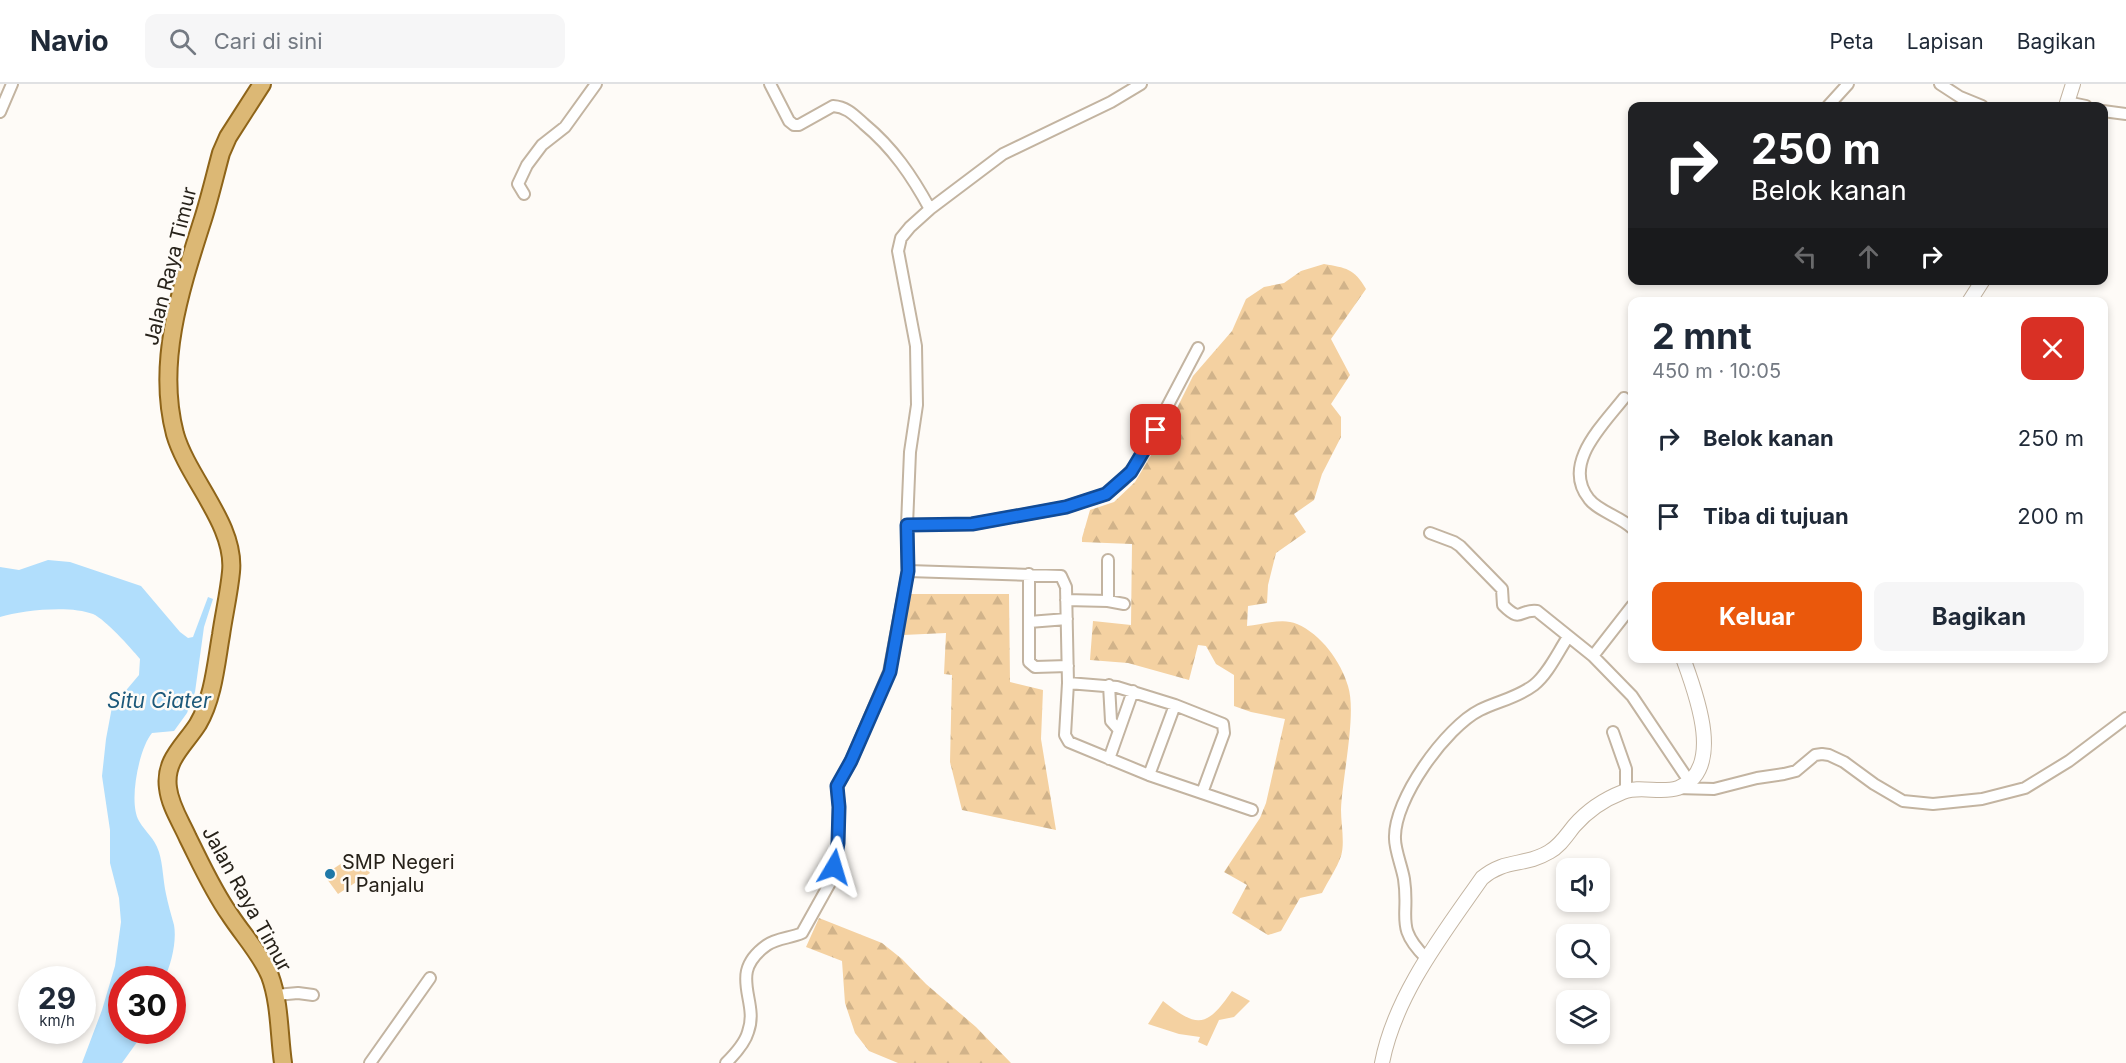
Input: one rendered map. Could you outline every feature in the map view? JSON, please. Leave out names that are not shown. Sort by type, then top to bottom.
[{"type":"main road","name":"Jalan Raya Timur","points":[[262,84],[228,137],[221,153],[188,266],[168,359],[168,393],[176,435],[200,487],[227,535],[232,570],[212,683],[204,711],[171,762],[167,776],[171,804],[228,912],[264,965],[276,995],[283,1063]]},
{"type":"street","points":[[0,112],[12,84]]},
{"type":"street","points":[[524,194],[518,184],[527,165],[542,145],[565,127],[596,84]]},
{"type":"street","points":[[770,84],[789,121],[794,125],[799,125],[833,106],[846,108],[882,139],[900,159],[930,209]]},
{"type":"street","points":[[726,1063],[749,1032],[750,1010],[745,981],[752,960],[767,945],[802,933],[831,881],[838,843],[837,786],[851,761],[890,672],[908,571],[910,452],[917,405],[916,346],[898,251],[901,238],[930,209],[1003,154],[1111,102],[1141,84]]},
{"type":"street","points":[[1832,102],[1848,84]]},
{"type":"street","points":[[1940,84],[1972,102]]},
{"type":"street","points":[[2068,102],[2073,84]]},
{"type":"street","points":[[2108,112],[2126,114]]},
{"type":"street","points":[[907,525],[972,524],[1066,507],[1106,494],[1131,472],[1138,462],[1198,348]]},
{"type":"street","points":[[1624,398],[1586,450],[1579,465],[1580,482],[1590,500],[1628,525]]},
{"type":"street","points":[[1430,533],[1460,546],[1502,589],[1503,605],[1511,614],[1519,616],[1534,610],[1593,656],[1632,696],[1682,785]]},
{"type":"street","points":[[1108,560],[1108,601]]},
{"type":"street","points":[[908,571],[1061,576],[1065,582],[1067,619],[1066,738],[1072,744],[1149,775],[1252,810]]},
{"type":"street","points":[[1029,574],[1029,662],[1031,666],[1068,666]]},
{"type":"street","points":[[1066,600],[1108,601],[1124,604]]},
{"type":"street","points":[[1593,656],[1628,611]]},
{"type":"street","points":[[1029,622],[1067,619]]},
{"type":"street","points":[[1429,955],[1407,934],[1404,883],[1395,839],[1397,823],[1414,782],[1452,730],[1479,710],[1517,696],[1536,684],[1568,637]]},
{"type":"street","points":[[1682,785],[1695,775],[1703,752],[1703,735],[1696,694],[1685,663]]},
{"type":"street","points":[[1068,683],[1109,685],[1133,691],[1221,722],[1225,726],[1224,733],[1202,793]]},
{"type":"street","points":[[1109,685],[1111,721],[1119,730]]},
{"type":"street","points":[[1109,759],[1133,691]]},
{"type":"street","points":[[1149,775],[1174,705]]},
{"type":"street","points":[[1382,1063],[1387,1041],[1398,1015],[1429,955],[1482,879],[1494,868],[1530,860],[1550,852],[1588,813],[1602,802],[1626,790],[1682,785],[1714,789],[1796,771],[1815,755],[1822,754],[1844,762],[1874,784],[1903,801],[1933,804],[1982,799],[2025,788],[2069,760],[2126,718]]},
{"type":"street","points":[[1613,732],[1626,769],[1626,790]]},
{"type":"street","points":[[370,1063],[430,978]]},
{"type":"street","points":[[276,995],[298,993],[313,996]]},
{"type":"green space","points":[[1324,264],[1349,270],[1366,289],[1331,339],[1350,375],[1331,404],[1341,417],[1341,437],[1322,474],[1314,500],[1294,514],[1306,532],[1276,553],[1268,585],[1267,603],[1248,606],[1247,626],[1285,621],[1297,624],[1322,642],[1335,658],[1345,677],[1351,713],[1341,810],[1343,845],[1339,861],[1322,893],[1300,898],[1281,931],[1268,935],[1232,913],[1247,885],[1224,872],[1260,818],[1266,803],[1285,719],[1234,706],[1234,675],[1216,664],[1206,646],[1198,645],[1189,680],[1128,663],[1090,660],[1093,621],[1131,625],[1132,544],[1082,542],[1082,538],[1090,510],[1114,502],[1135,482],[1165,432],[1193,376],[1232,331],[1246,299],[1264,287],[1284,283],[1301,271]]},
{"type":"green space","points":[[910,594],[1009,594],[1010,682],[1043,690],[1041,739],[1056,830],[962,810],[950,762],[952,675],[944,674],[946,633],[903,635]]},
{"type":"green space","points":[[357,853],[370,873],[338,894],[324,875]]},
{"type":"green space","points":[[819,918],[882,943],[976,1027],[1011,1063],[898,1063],[869,1051],[855,1033],[845,1003],[842,961],[806,947]]},
{"type":"green space","points":[[1232,991],[1250,1001],[1234,1017],[1219,1020],[1207,1046],[1198,1042],[1200,1037],[1179,1034],[1148,1024],[1163,1001],[1185,1016],[1201,1020],[1216,1012]]},
{"type":"water","name":"Situ Ciater","points":[[48,560],[70,562],[141,586],[180,632],[188,638],[193,637],[208,597],[213,599],[204,627],[195,692],[187,713],[174,731],[152,733],[147,740],[136,776],[136,813],[159,852],[174,925],[175,938],[169,966],[115,966],[121,922],[119,898],[110,863],[110,830],[102,776],[112,707],[139,675],[140,659],[111,628],[98,617],[84,611],[46,610],[0,617],[0,567],[19,570]]},
{"type":"water","name":"Situ Ciater","points":[[108,990],[108,1044],[136,1044],[122,1063],[82,1063],[89,1044],[96,1044],[96,1026]]},
{"type":"place","name":"SMP Negeri 1 Panjalu","points":[[330,874]]},
{"type":"route","points":[[834,867],[838,843],[838,782],[851,761],[890,672],[908,571],[907,525],[972,524],[1066,507],[1106,494],[1131,472],[1156,430]]}]
